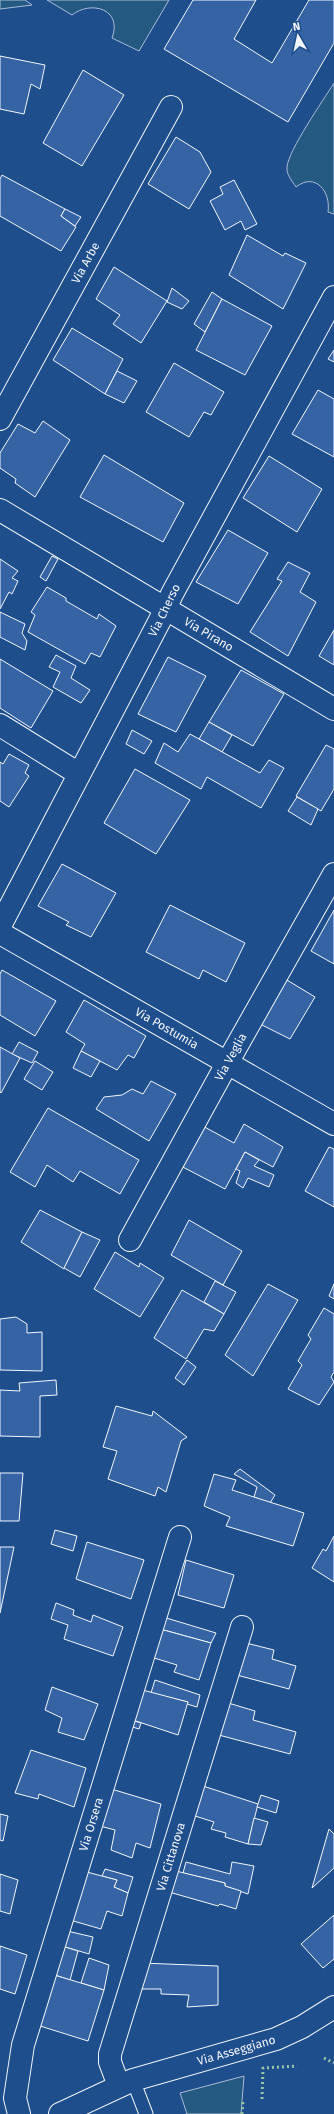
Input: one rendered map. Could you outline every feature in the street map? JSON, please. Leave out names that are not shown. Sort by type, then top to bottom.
[{"type":"street","name":"Via Arbe","points":[[0,419],[171,107]]},
{"type":"street","name":"Via Cherso","points":[[0,926],[165,609],[175,587],[334,297]]},
{"type":"street","name":"Via Pirano","points":[[0,510],[334,709]]},
{"type":"street","points":[[0,725],[79,774]]},
{"type":"street","name":"Via Veglia","points":[[130,1240],[227,1063],[334,874]]},
{"type":"street","name":"Via Postumia","points":[[0,933],[334,1124]]},
{"type":"street","name":"Via Orsera","points":[[19,2114],[15,2098],[23,2045],[180,1537]]},
{"type":"street","name":"Via Cittanova","points":[[126,2083],[110,2062],[110,2054],[242,1627]]},
{"type":"street","name":"Via Asseggiano","points":[[60,2114],[126,2083],[276,2039],[302,2027],[334,2007]]},
{"type":"lane","points":[[126,2083],[146,2114]]},
{"type":"shaded area","points":[[0,0],[25,0],[32,5],[0,9]]},
{"type":"shaded area","points":[[47,0],[169,0],[139,51],[112,38],[114,28],[113,20],[109,14],[103,10],[88,8],[80,10],[72,15]]},
{"type":"shaded area","points":[[334,83],[334,214],[328,212],[327,197],[320,186],[309,182],[303,183],[296,187],[287,172],[287,167],[293,149]]},
{"type":"shaded area","points":[[244,2076],[241,2114],[187,2114],[180,2093]]},
{"type":"building","points":[[193,0],[256,0],[234,39],[272,63],[309,0],[334,0],[334,43],[288,122],[164,49]]},
{"type":"building","points":[[0,56],[45,65],[40,89],[31,84],[24,114],[0,109]]},
{"type":"building","points":[[83,70],[124,95],[82,166],[43,143]]},
{"type":"building","points":[[176,137],[200,152],[211,172],[189,209],[148,184]]},
{"type":"building","points":[[2,175],[65,209],[61,216],[76,227],[61,251],[0,216],[0,179]]},
{"type":"building","points":[[234,180],[257,224],[245,230],[241,221],[225,230],[210,201],[223,194],[220,187]]},
{"type":"building","points":[[65,209],[81,217],[75,226],[61,216]]},
{"type":"building","points":[[247,235],[283,256],[285,253],[306,263],[283,309],[229,275]]},
{"type":"building","points":[[114,267],[167,301],[141,343],[113,324],[120,315],[96,299]]},
{"type":"building","points":[[172,288],[189,301],[182,309],[167,302]]},
{"type":"building","points":[[212,292],[222,299],[205,332],[194,324]]},
{"type":"building","points":[[222,299],[272,326],[245,375],[196,350]]},
{"type":"building","points":[[72,328],[123,359],[105,394],[53,360]]},
{"type":"building","points":[[334,350],[334,362],[328,359]]},
{"type":"building","points":[[174,363],[224,392],[211,415],[204,412],[189,437],[146,412]]},
{"type":"building","points":[[117,371],[137,381],[124,403],[105,394]]},
{"type":"building","points":[[318,390],[334,399],[334,457],[292,434]]},
{"type":"building","points":[[43,421],[70,440],[35,497],[15,483],[16,479],[0,468],[0,453],[18,424],[35,433]]},
{"type":"building","points":[[104,455],[184,503],[163,542],[80,497]]},
{"type":"building","points":[[269,456],[322,489],[297,532],[243,498]]},
{"type":"building","points":[[228,530],[268,553],[238,604],[196,582]]},
{"type":"building","points":[[52,556],[58,559],[46,581],[40,577]]},
{"type":"building","points":[[0,559],[18,571],[12,578],[18,581],[12,594],[9,592],[0,609]]},
{"type":"building","points":[[288,562],[310,573],[300,592],[316,602],[288,656],[250,632],[282,581],[277,579]]},
{"type":"building","points":[[47,587],[66,598],[66,601],[97,619],[99,614],[116,626],[100,657],[91,653],[85,664],[28,632],[35,615],[31,612]]},
{"type":"building","points":[[0,612],[25,624],[22,633],[27,641],[25,650],[0,637]]},
{"type":"building","points":[[334,630],[334,665],[319,656]]},
{"type":"building","points":[[56,655],[76,666],[71,678],[90,690],[81,703],[53,687],[60,672],[49,667]]},
{"type":"building","points":[[168,657],[206,676],[176,732],[138,714]]},
{"type":"building","points":[[0,659],[53,691],[31,728],[0,708]]},
{"type":"building","points":[[241,670],[284,694],[253,746],[209,722]]},
{"type":"building","points":[[209,722],[232,735],[222,752],[199,739]]},
{"type":"building","points":[[132,730],[152,741],[144,754],[126,744]]},
{"type":"building","points":[[190,734],[260,773],[269,760],[284,768],[261,808],[207,777],[201,789],[155,763],[164,743],[178,752]]},
{"type":"building","points":[[326,745],[334,749],[334,789],[321,811],[296,796]]},
{"type":"building","points":[[9,754],[29,765],[25,773],[29,776],[9,807],[0,801],[0,762],[3,764]]},
{"type":"building","points":[[135,769],[190,800],[156,854],[104,823]]},
{"type":"building","points":[[297,797],[318,809],[311,825],[288,811]]},
{"type":"building","points":[[62,864],[116,893],[91,937],[66,925],[69,922],[38,906]]},
{"type":"building","points":[[170,905],[245,943],[226,982],[203,970],[199,979],[146,952]]},
{"type":"building","points":[[334,910],[334,964],[311,951]]},
{"type":"building","points":[[2,970],[56,1001],[35,1036],[0,1015],[0,974]]},
{"type":"building","points":[[282,977],[315,997],[290,1039],[256,1022]]},
{"type":"building","points":[[84,1000],[146,1036],[134,1058],[128,1055],[117,1070],[81,1051],[85,1044],[66,1032]]},
{"type":"building","points":[[19,1042],[38,1052],[32,1063],[12,1054]]},
{"type":"building","points":[[0,1047],[20,1058],[1,1093],[0,1092]]},
{"type":"building","points":[[81,1051],[100,1061],[91,1077],[73,1068]]},
{"type":"building","points":[[35,1061],[53,1072],[42,1090],[24,1079]]},
{"type":"building","points":[[151,1081],[176,1094],[149,1141],[96,1109],[104,1097],[122,1095],[132,1089],[143,1094]]},
{"type":"building","points":[[48,1108],[139,1160],[120,1194],[80,1171],[73,1182],[47,1165],[35,1187],[10,1172]]},
{"type":"building","points":[[199,1124],[234,1143],[244,1124],[283,1147],[273,1167],[245,1152],[225,1189],[177,1164]]},
{"type":"building","points":[[329,1147],[334,1149],[334,1207],[305,1191]]},
{"type":"building","points":[[245,1152],[259,1160],[254,1166],[274,1175],[269,1187],[248,1178],[243,1188],[236,1183],[240,1171],[236,1169]]},
{"type":"building","points":[[40,1210],[82,1232],[64,1269],[21,1242]]},
{"type":"building","points":[[189,1220],[242,1251],[223,1285],[171,1255]]},
{"type":"building","points":[[82,1232],[100,1240],[80,1277],[64,1268]]},
{"type":"building","points":[[115,1252],[139,1267],[140,1263],[164,1278],[140,1317],[94,1289]]},
{"type":"building","points":[[215,1281],[236,1292],[224,1314],[204,1302]]},
{"type":"building","points":[[268,1284],[298,1300],[253,1376],[225,1355]]},
{"type":"building","points":[[334,1284],[334,1299],[329,1296]]},
{"type":"building","points":[[182,1290],[224,1314],[214,1331],[204,1329],[186,1359],[154,1338]]},
{"type":"building","points":[[324,1308],[334,1314],[334,1372],[331,1377],[334,1382],[319,1405],[288,1389],[302,1365],[298,1361],[311,1339],[308,1335]]},
{"type":"building","points":[[16,1317],[27,1324],[27,1333],[42,1332],[42,1371],[0,1370],[0,1319]]},
{"type":"building","points":[[187,1360],[196,1367],[184,1385],[175,1378]]},
{"type":"building","points":[[56,1380],[57,1395],[40,1396],[40,1437],[0,1436],[0,1390],[20,1391],[19,1383]]},
{"type":"building","points":[[116,1406],[152,1416],[153,1411],[187,1437],[181,1441],[166,1492],[158,1487],[155,1496],[108,1479],[117,1451],[103,1447]]},
{"type":"building","points":[[240,1469],[275,1495],[270,1503],[254,1497],[257,1487],[234,1474]]},
{"type":"building","points":[[0,1473],[23,1473],[19,1521],[0,1521]]},
{"type":"building","points":[[214,1474],[236,1480],[232,1490],[304,1513],[293,1546],[226,1526],[230,1517],[204,1506]]},
{"type":"building","points":[[55,1530],[77,1536],[73,1551],[51,1544]]},
{"type":"building","points":[[334,1536],[334,1582],[312,1568],[323,1549],[326,1551]]},
{"type":"building","points":[[87,1542],[144,1560],[131,1599],[76,1579]]},
{"type":"building","points":[[0,1547],[14,1547],[0,1613]]},
{"type":"building","points":[[186,1560],[234,1575],[224,1608],[178,1595]]},
{"type":"building","points":[[56,1603],[74,1610],[73,1615],[91,1622],[93,1615],[123,1627],[113,1656],[64,1639],[68,1625],[51,1619]]},
{"type":"building","points":[[163,1617],[216,1633],[211,1643],[160,1629]]},
{"type":"building","points":[[160,1629],[211,1643],[199,1680],[174,1672],[177,1665],[151,1657]]},
{"type":"building","points":[[246,1643],[274,1650],[272,1659],[296,1666],[289,1689],[233,1674]]},
{"type":"building","points":[[155,1680],[200,1695],[197,1707],[187,1704],[188,1702],[151,1693]]},
{"type":"building","points":[[52,1687],[98,1704],[84,1740],[58,1732],[62,1718],[45,1710]]},
{"type":"building","points":[[135,1688],[188,1702],[178,1735],[127,1718]]},
{"type":"building","points":[[225,1702],[255,1711],[253,1720],[296,1732],[290,1754],[215,1734]]},
{"type":"building","points":[[128,1719],[141,1723],[139,1729],[126,1725]]},
{"type":"building","points":[[31,1750],[86,1768],[74,1807],[39,1794],[38,1799],[15,1793]]},
{"type":"building","points":[[200,1785],[258,1804],[248,1844],[225,1837],[226,1833],[211,1829],[214,1822],[192,1815]]},
{"type":"building","points":[[108,1788],[161,1804],[150,1848],[136,1843],[132,1858],[111,1850],[115,1830],[96,1825]]},
{"type":"building","points":[[261,1795],[279,1801],[276,1813],[257,1807]]},
{"type":"building","points":[[0,1814],[8,1816],[3,1841],[0,1840]]},
{"type":"building","points":[[254,1818],[268,1822],[261,1845],[248,1844]]},
{"type":"building","points":[[329,1829],[334,1834],[334,1868],[312,1888]]},
{"type":"building","points":[[186,1862],[230,1874],[232,1862],[254,1866],[248,1894],[225,1886],[225,1883],[183,1873]]},
{"type":"building","points":[[105,1869],[133,1877],[128,1893],[114,1887],[117,1880],[102,1876]]},
{"type":"building","points":[[83,1871],[117,1880],[114,1887],[128,1893],[122,1916],[107,1911],[101,1929],[70,1920]]},
{"type":"building","points":[[176,1871],[225,1883],[225,1886],[241,1891],[236,1909],[220,1904],[218,1906],[169,1892]]},
{"type":"building","points":[[0,1874],[18,1880],[10,1914],[0,1911]]},
{"type":"building","points":[[334,1915],[334,1959],[323,1968],[301,1944]]},
{"type":"building","points":[[67,1931],[93,1937],[89,1954],[62,1946]]},
{"type":"building","points":[[0,1946],[27,1955],[15,1994],[0,1989]]},
{"type":"building","points":[[62,1946],[78,1951],[70,1980],[52,1974]]},
{"type":"building","points":[[89,1958],[109,1965],[104,1990],[81,1983]]},
{"type":"building","points":[[141,1963],[218,1966],[218,2005],[187,2007],[189,1995],[161,1994],[161,1989],[142,1989]]},
{"type":"building","points":[[51,1974],[104,1990],[88,2041],[37,2025]]},
{"type":"hedge","points":[[324,2058],[334,2063]]},
{"type":"hedge","points":[[262,2099],[263,2068],[297,2066]]},
{"type":"hedge","points":[[242,2114],[243,2102]]}]
